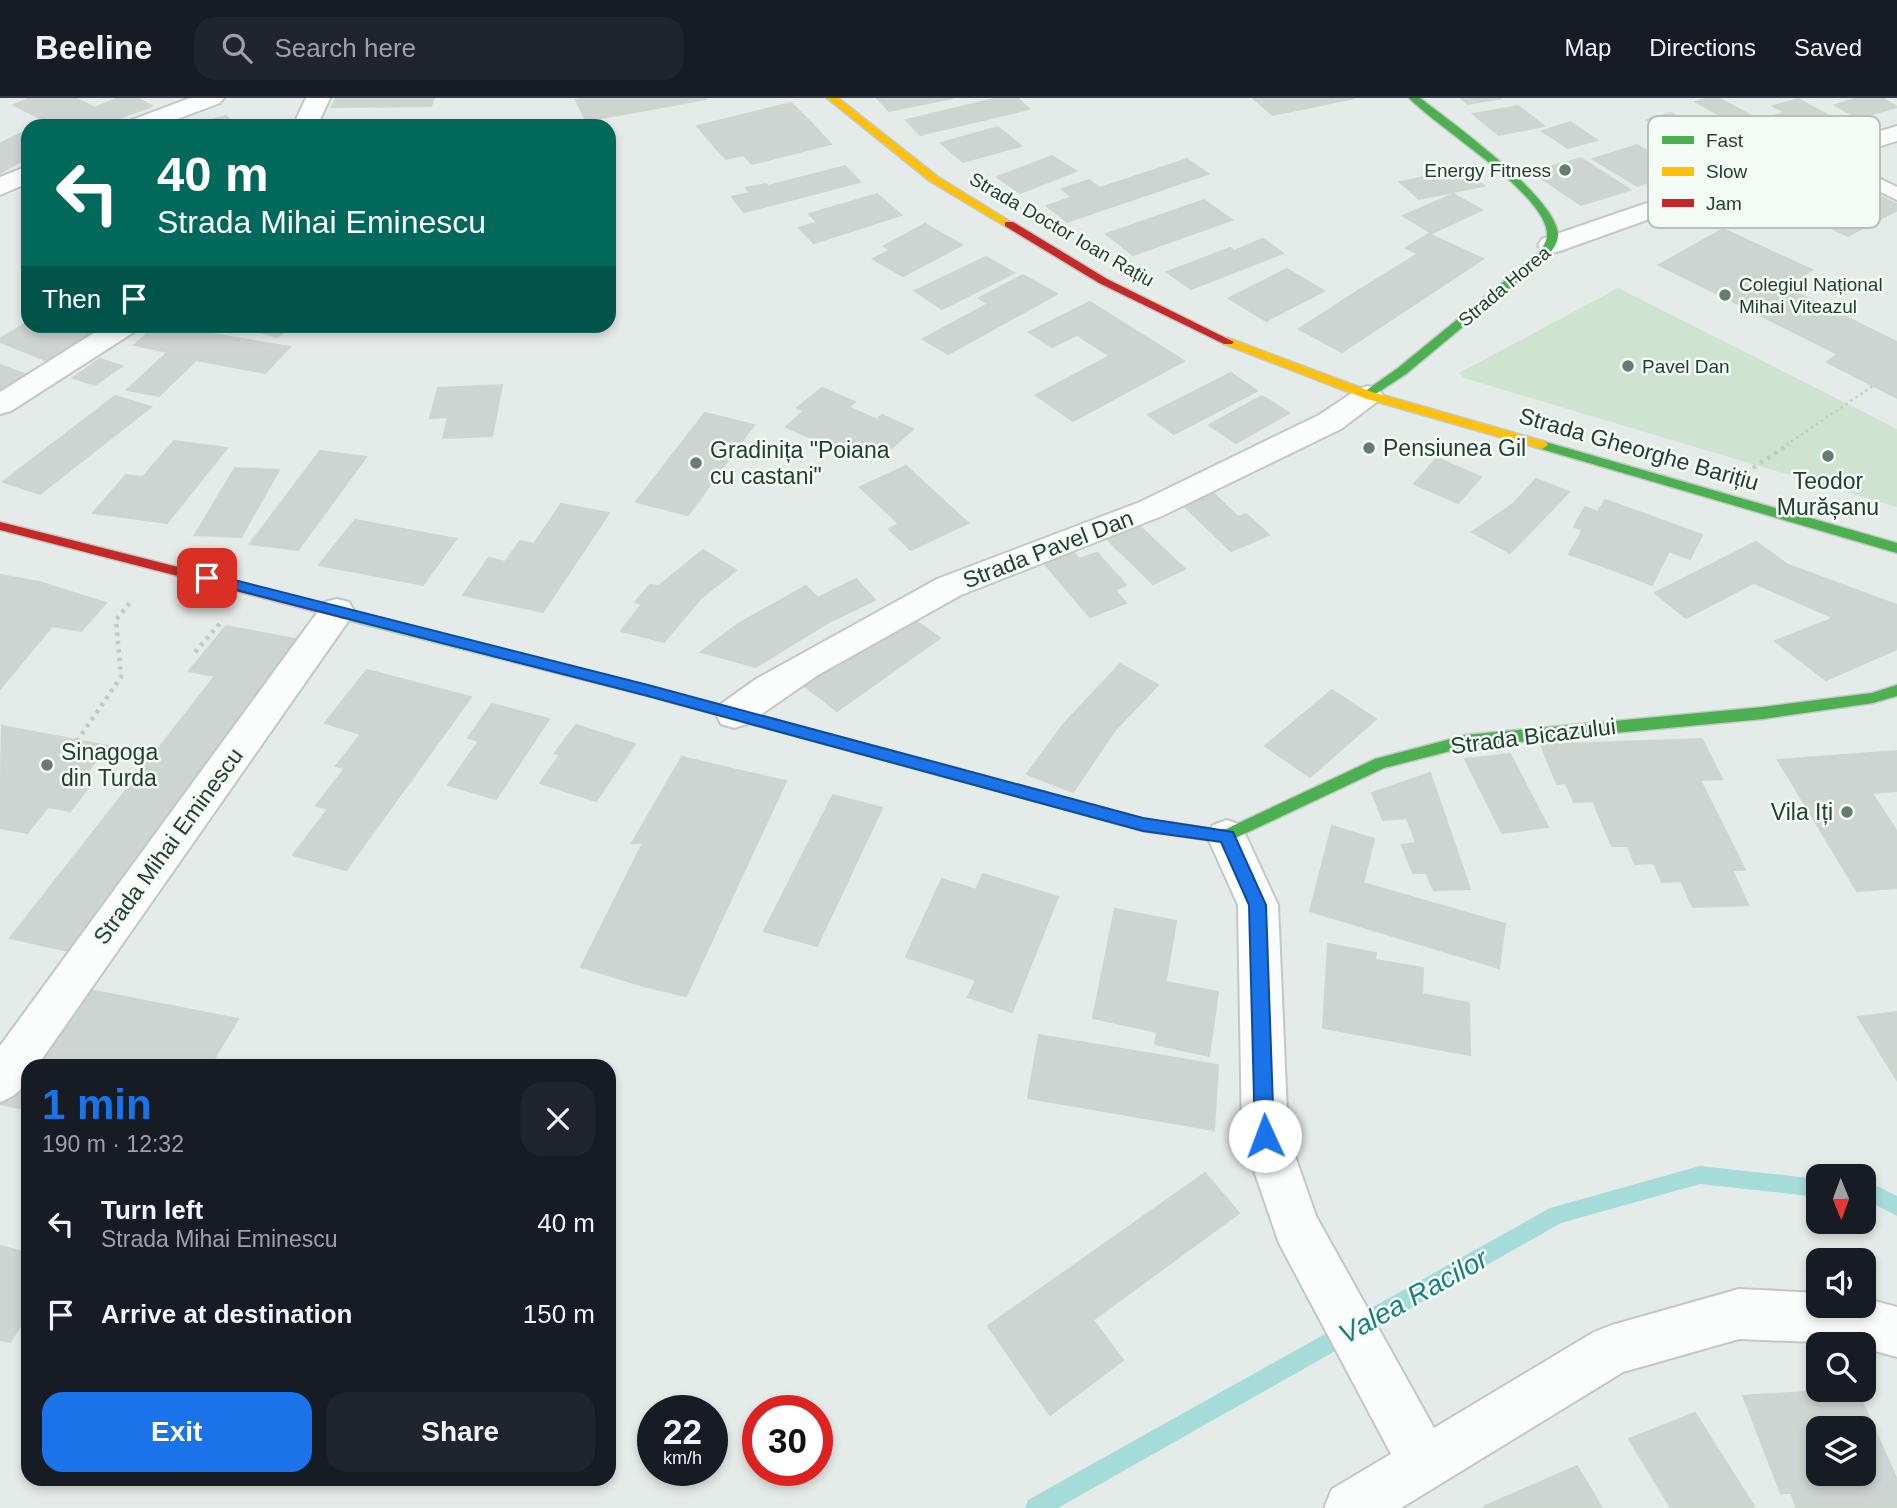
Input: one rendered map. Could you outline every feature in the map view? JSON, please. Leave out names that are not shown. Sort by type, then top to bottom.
[{"type":"main road","name":"Strada Doctor Ioan Rațiu","points":[[832,98],[934,179],[1104,281],[1243,349],[1368,395]]},
{"type":"main road","points":[[1415,98],[1528,193],[1545,213],[1552,229],[1551,245]]},
{"type":"main road","name":"Strada Horea","points":[[1368,395],[1416,359],[1539,258],[1551,245]]},
{"type":"main road","name":"Strada Gheorghe Barițiu","points":[[1368,395],[1897,548]]},
{"type":"main road","points":[[0,526],[734,714],[1143,825],[1227,836]]},
{"type":"main road","name":"Strada Bicazului","points":[[1227,836],[1380,763],[1466,741],[1763,713],[1874,698],[1897,690]]},
{"type":"street","points":[[156,119],[212,98]]},
{"type":"street","points":[[308,119],[318,98]]},
{"type":"street","name":"Strada Horea","points":[[1880,138],[1897,133]]},
{"type":"street","points":[[0,187],[21,176]]},
{"type":"street","name":"Strada Horea","points":[[1551,245],[1648,211]]},
{"type":"street","points":[[0,405],[113,333]]},
{"type":"street","name":"Strada Pavel Dan","points":[[734,714],[805,666],[949,587],[1151,509],[1331,422],[1368,395]]},
{"type":"street","name":"Strada Mihai Eminescu","points":[[0,1082],[337,611]]},
{"type":"street","points":[[1227,836],[1258,905],[1265,1136],[1296,1227],[1424,1463]]},
{"type":"street","points":[[1351,1508],[1612,1350],[1739,1314],[1852,1320],[1897,1332]]},
{"type":"lane","points":[[1880,185],[1897,194]]},
{"type":"path","points":[[1716,495],[1873,386]]},
{"type":"path","points":[[77,741],[121,677],[116,621],[160,567]]},
{"type":"green space","points":[[1618,288],[1897,429],[1897,507],[1464,378],[1459,373]]},
{"type":"building","points":[[30,98],[75,98],[95,108],[118,98],[137,98],[152,106],[116,119],[42,119],[14,105]]},
{"type":"building","points":[[336,98],[434,98],[431,106],[332,107]]},
{"type":"building","points":[[877,98],[953,98],[889,111]]},
{"type":"building","points":[[998,98],[1017,98],[1029,109],[920,135],[906,120]]},
{"type":"building","points":[[1355,98],[1273,115],[1254,99]]},
{"type":"building","points":[[1461,98],[1502,98],[1468,104]]},
{"type":"building","points":[[1718,98],[1752,116],[1722,116],[1696,102]]},
{"type":"building","points":[[1853,98],[1882,98],[1897,107],[1865,116],[1854,116],[1835,105],[1855,99]]},
{"type":"building","points":[[706,99],[597,119],[585,119],[576,100]]},
{"type":"building","points":[[1798,99],[1829,116],[1774,116],[1785,112],[1773,106]]},
{"type":"building","points":[[791,103],[811,123],[715,147],[697,126]]},
{"type":"building","points":[[1518,106],[1544,126],[1499,135],[1473,114]]},
{"type":"building","points":[[1570,122],[1597,140],[1568,148],[1542,131]]},
{"type":"building","points":[[811,123],[831,144],[752,164],[744,155],[726,159],[715,147]]},
{"type":"building","points":[[998,127],[1021,146],[963,162],[941,143]]},
{"type":"building","points":[[21,133],[21,161],[0,173],[0,144]]},
{"type":"building","points":[[1637,145],[1648,151],[1648,182],[1637,186],[1593,159]]},
{"type":"building","points":[[1052,156],[1076,171],[1020,193],[997,177]]},
{"type":"building","points":[[1581,158],[1630,190],[1581,205],[1532,172]]},
{"type":"building","points":[[1187,159],[1208,174],[1067,222],[1047,206],[1072,197],[1062,189],[1089,180],[1100,188]]},
{"type":"building","points":[[845,166],[860,182],[744,212],[732,197],[750,193],[746,188],[766,184],[768,186]]},
{"type":"building","points":[[1464,169],[1484,186],[1419,199],[1400,182]]},
{"type":"building","points":[[877,194],[901,215],[814,243],[799,228],[817,222],[809,214]]},
{"type":"building","points":[[1453,194],[1482,210],[1432,233],[1403,216]]},
{"type":"building","points":[[1880,196],[1897,204],[1897,210],[1880,219]]},
{"type":"building","points":[[1204,200],[1232,220],[1133,255],[1106,234]]},
{"type":"building","points":[[925,224],[962,245],[903,276],[873,259],[890,250],[884,246]]},
{"type":"building","points":[[1831,228],[1863,228],[1848,236]]},
{"type":"building","points":[[1723,229],[1812,270],[1785,287],[1897,342],[1897,398],[1827,362],[1838,354],[1659,265]]},
{"type":"building","points":[[1429,234],[1483,259],[1401,313],[1358,291],[1418,254],[1406,248]]},
{"type":"building","points":[[1263,239],[1283,253],[1191,289],[1167,272],[1230,248],[1234,251]]},
{"type":"building","points":[[986,257],[1014,273],[942,309],[915,291]]},
{"type":"building","points":[[1287,269],[1324,291],[1266,321],[1229,298]]},
{"type":"building","points":[[1023,275],[1057,294],[948,354],[923,339],[988,304],[979,298]]},
{"type":"building","points":[[1358,291],[1401,313],[1342,352],[1299,329]]},
{"type":"building","points":[[1090,302],[1184,361],[1073,421],[1036,395],[1110,356],[1077,335],[1052,347],[1029,332]]},
{"type":"building","points":[[21,326],[21,333],[96,333],[50,362],[0,342],[0,339]]},
{"type":"building","points":[[148,333],[206,333],[290,347],[265,373],[196,360],[159,396],[127,390],[168,352],[134,345]]},
{"type":"building","points":[[264,333],[282,333],[277,337]]},
{"type":"building","points":[[100,359],[122,366],[95,385],[73,378]]},
{"type":"building","points":[[0,365],[30,376],[0,395]]},
{"type":"building","points":[[1231,373],[1257,391],[1174,434],[1148,415]]},
{"type":"building","points":[[502,385],[492,436],[443,438],[448,417],[430,418],[438,388]]},
{"type":"building","points":[[822,388],[855,402],[848,407],[877,420],[882,415],[913,429],[887,452],[876,447],[861,460],[786,427],[804,411],[797,408]]},
{"type":"building","points":[[115,396],[151,407],[40,494],[3,482]]},
{"type":"building","points":[[1262,396],[1289,413],[1236,443],[1209,425]]},
{"type":"building","name":"Gradinița \"Poiana cu castani\"","points":[[705,413],[754,425],[688,515],[636,502]]},
{"type":"building","points":[[174,441],[227,448],[167,523],[93,513],[126,475],[143,477]]},
{"type":"building","points":[[320,451],[366,457],[298,550],[250,544]]},
{"type":"building","points":[[1437,458],[1481,477],[1458,503],[1414,484]]},
{"type":"building","points":[[906,466],[968,523],[911,550],[889,529],[899,524],[860,487]]},
{"type":"building","points":[[235,468],[279,470],[241,537],[195,535]]},
{"type":"building","points":[[1536,479],[1569,492],[1510,553],[1472,532],[1513,504]]},
{"type":"building","points":[[1214,494],[1238,517],[1246,514],[1269,535],[1231,551],[1184,506]]},
{"type":"building","points":[[1605,500],[1642,513],[1611,569],[1569,554],[1583,530],[1574,527],[1585,507],[1598,512]]},
{"type":"building","points":[[561,504],[609,513],[543,612],[463,595],[489,558],[505,562],[520,541],[534,544]]},
{"type":"building","points":[[1642,513],[1702,535],[1690,559],[1669,551],[1652,585],[1611,569]]},
{"type":"building","points":[[355,520],[456,539],[423,585],[319,565]]},
{"type":"building","points":[[1137,524],[1185,569],[1153,584],[1106,538]]},
{"type":"building","points":[[1756,542],[1788,565],[1686,618],[1655,593]]},
{"type":"building","points":[[703,550],[736,570],[701,598],[664,642],[621,631],[642,604],[635,602],[650,585],[659,586]]},
{"type":"building","points":[[1073,551],[1079,559],[1097,553],[1126,585],[1115,590],[1126,603],[1090,617],[1043,562]]},
{"type":"building","points":[[1788,565],[1897,605],[1897,649],[1826,680],[1775,641],[1834,618],[1754,583]]},
{"type":"building","points":[[0,575],[39,582],[0,626]]},
{"type":"building","points":[[856,579],[875,600],[829,622],[756,667],[701,652],[738,624],[806,586],[818,598]]},
{"type":"building","points":[[39,582],[106,603],[81,631],[52,626],[0,689],[0,626]]},
{"type":"building","points":[[910,617],[940,638],[837,711],[797,680],[826,660],[837,668]]},
{"type":"building","points":[[226,626],[300,640],[169,815],[116,803],[215,676],[189,671]]},
{"type":"building","points":[[1120,664],[1158,685],[1115,730],[1073,792],[1027,774],[1063,725]]},
{"type":"building","points":[[367,670],[471,697],[346,870],[293,855],[328,809],[316,806],[345,768],[336,766],[361,734],[325,723]]},
{"type":"building","points":[[1332,690],[1376,719],[1310,777],[1265,746]]},
{"type":"building","points":[[492,704],[549,719],[496,799],[448,785],[479,741],[468,738]]},
{"type":"building","points":[[576,725],[635,744],[596,801],[540,783],[560,755],[555,753]]},
{"type":"building","name":"Sinagoga din Turda","points":[[2,726],[108,746],[78,784],[90,786],[70,811],[48,807],[27,833],[0,828]]},
{"type":"building","points":[[1702,739],[1722,779],[1700,780],[1745,870],[1732,870],[1748,905],[1693,907],[1618,742]]},
{"type":"building","points":[[1618,742],[1681,881],[1662,882],[1654,863],[1635,864],[1628,846],[1612,846],[1593,801],[1574,802],[1566,783],[1557,784],[1541,745]]},
{"type":"building","name":"Vila Iți","points":[[1897,751],[1897,791],[1872,793],[1897,832],[1897,888],[1857,891],[1778,760]]},
{"type":"building","points":[[1510,754],[1548,827],[1502,833],[1465,759]]},
{"type":"building","points":[[682,757],[741,771],[687,882],[693,885],[644,986],[581,967],[643,843],[632,843]]},
{"type":"building","points":[[741,771],[786,781],[686,996],[644,986],[693,885],[687,882]]},
{"type":"building","points":[[1430,773],[1470,889],[1434,890],[1426,873],[1413,873],[1402,845],[1416,843],[1407,818],[1383,820],[1372,793]]},
{"type":"building","points":[[833,795],[882,808],[817,946],[764,931]]},
{"type":"building","points":[[116,803],[169,815],[68,951],[10,938]]},
{"type":"building","points":[[1332,826],[1374,839],[1363,883],[1505,924],[1499,968],[1310,911]]},
{"type":"building","points":[[983,874],[1058,897],[1012,1012],[968,997],[976,980],[906,957],[942,879],[976,890]]},
{"type":"building","points":[[1115,909],[1176,921],[1157,1032],[1093,1018]]},
{"type":"building","points":[[1328,944],[1376,953],[1375,960],[1423,968],[1422,994],[1469,1003],[1470,1055],[1323,1028]]},
{"type":"building","points":[[1166,982],[1218,992],[1209,1056],[1155,1044]]},
{"type":"building","points":[[89,990],[238,1019],[214,1059],[34,1059]]},
{"type":"building","points":[[1897,1012],[1897,1080],[1858,1017]]},
{"type":"building","points":[[1039,1035],[1218,1065],[1214,1130],[1028,1098]]},
{"type":"building","points":[[21,1075],[21,1108],[0,1104]]},
{"type":"building","points":[[1205,1173],[1239,1213],[1093,1320],[1123,1360],[1050,1415],[988,1326]]},
{"type":"building","points":[[0,1246],[21,1251],[21,1325],[10,1342],[0,1340]]},
{"type":"building","points":[[1806,1392],[1806,1402],[1862,1402],[1869,1416],[1806,1416],[1806,1486],[1876,1486],[1876,1433],[1897,1480],[1897,1508],[1797,1508],[1791,1493],[1781,1493],[1743,1396]]},
{"type":"building","points":[[1695,1413],[1755,1508],[1671,1508],[1629,1439]]},
{"type":"building","points":[[1577,1466],[1602,1508],[1483,1507]]},
{"type":"waterway","name":"Valea Racilor","points":[[1036,1508],[1557,1215],[1700,1175],[1806,1187]]},
{"type":"waterway","name":"Valea Racilor","points":[[1876,1195],[1897,1207]]},
{"type":"traffic: fast","points":[[1368,395],[1402,371],[1539,258],[1552,239],[1552,230],[1546,216],[1532,199],[1492,161],[1414,98]]},
{"type":"traffic: fast","points":[[1542,445],[1897,548]]},
{"type":"traffic: fast","points":[[344,614],[648,691],[960,775]]},
{"type":"traffic: fast","points":[[1208,834],[1227,836],[1380,763],[1466,741],[1763,713],[1873,698],[1897,690]]},
{"type":"traffic: slow","points":[[832,98],[934,179],[1009,224]]},
{"type":"traffic: slow","points":[[1228,342],[1368,395],[1542,445]]},
{"type":"traffic: jam","points":[[1009,224],[1103,281],[1228,342]]},
{"type":"traffic: jam","points":[[0,526],[344,614]]},
{"type":"traffic: jam","points":[[960,775],[1143,825],[1208,834]]},
{"type":"place","name":"Energy Fitness","points":[[1565,170]]},
{"type":"place","name":"Colegiul Național Mihai Viteazul","points":[[1725,295]]},
{"type":"place","name":"Pavel Dan","points":[[1628,366]]},
{"type":"place","name":"Pensiunea Gil","points":[[1369,448]]},
{"type":"place","name":"Teodor Murășanu","points":[[1828,456]]},
{"type":"place","name":"Gradinița \"Poiana cu castani\"","points":[[696,463]]},
{"type":"place","name":"Sinagoga din Turda","points":[[47,765]]},
{"type":"place","name":"Vila Iți","points":[[1847,812]]},
{"type":"route","points":[[207,578],[648,691],[1143,825],[1227,836],[1258,905],[1265,1136]]}]
